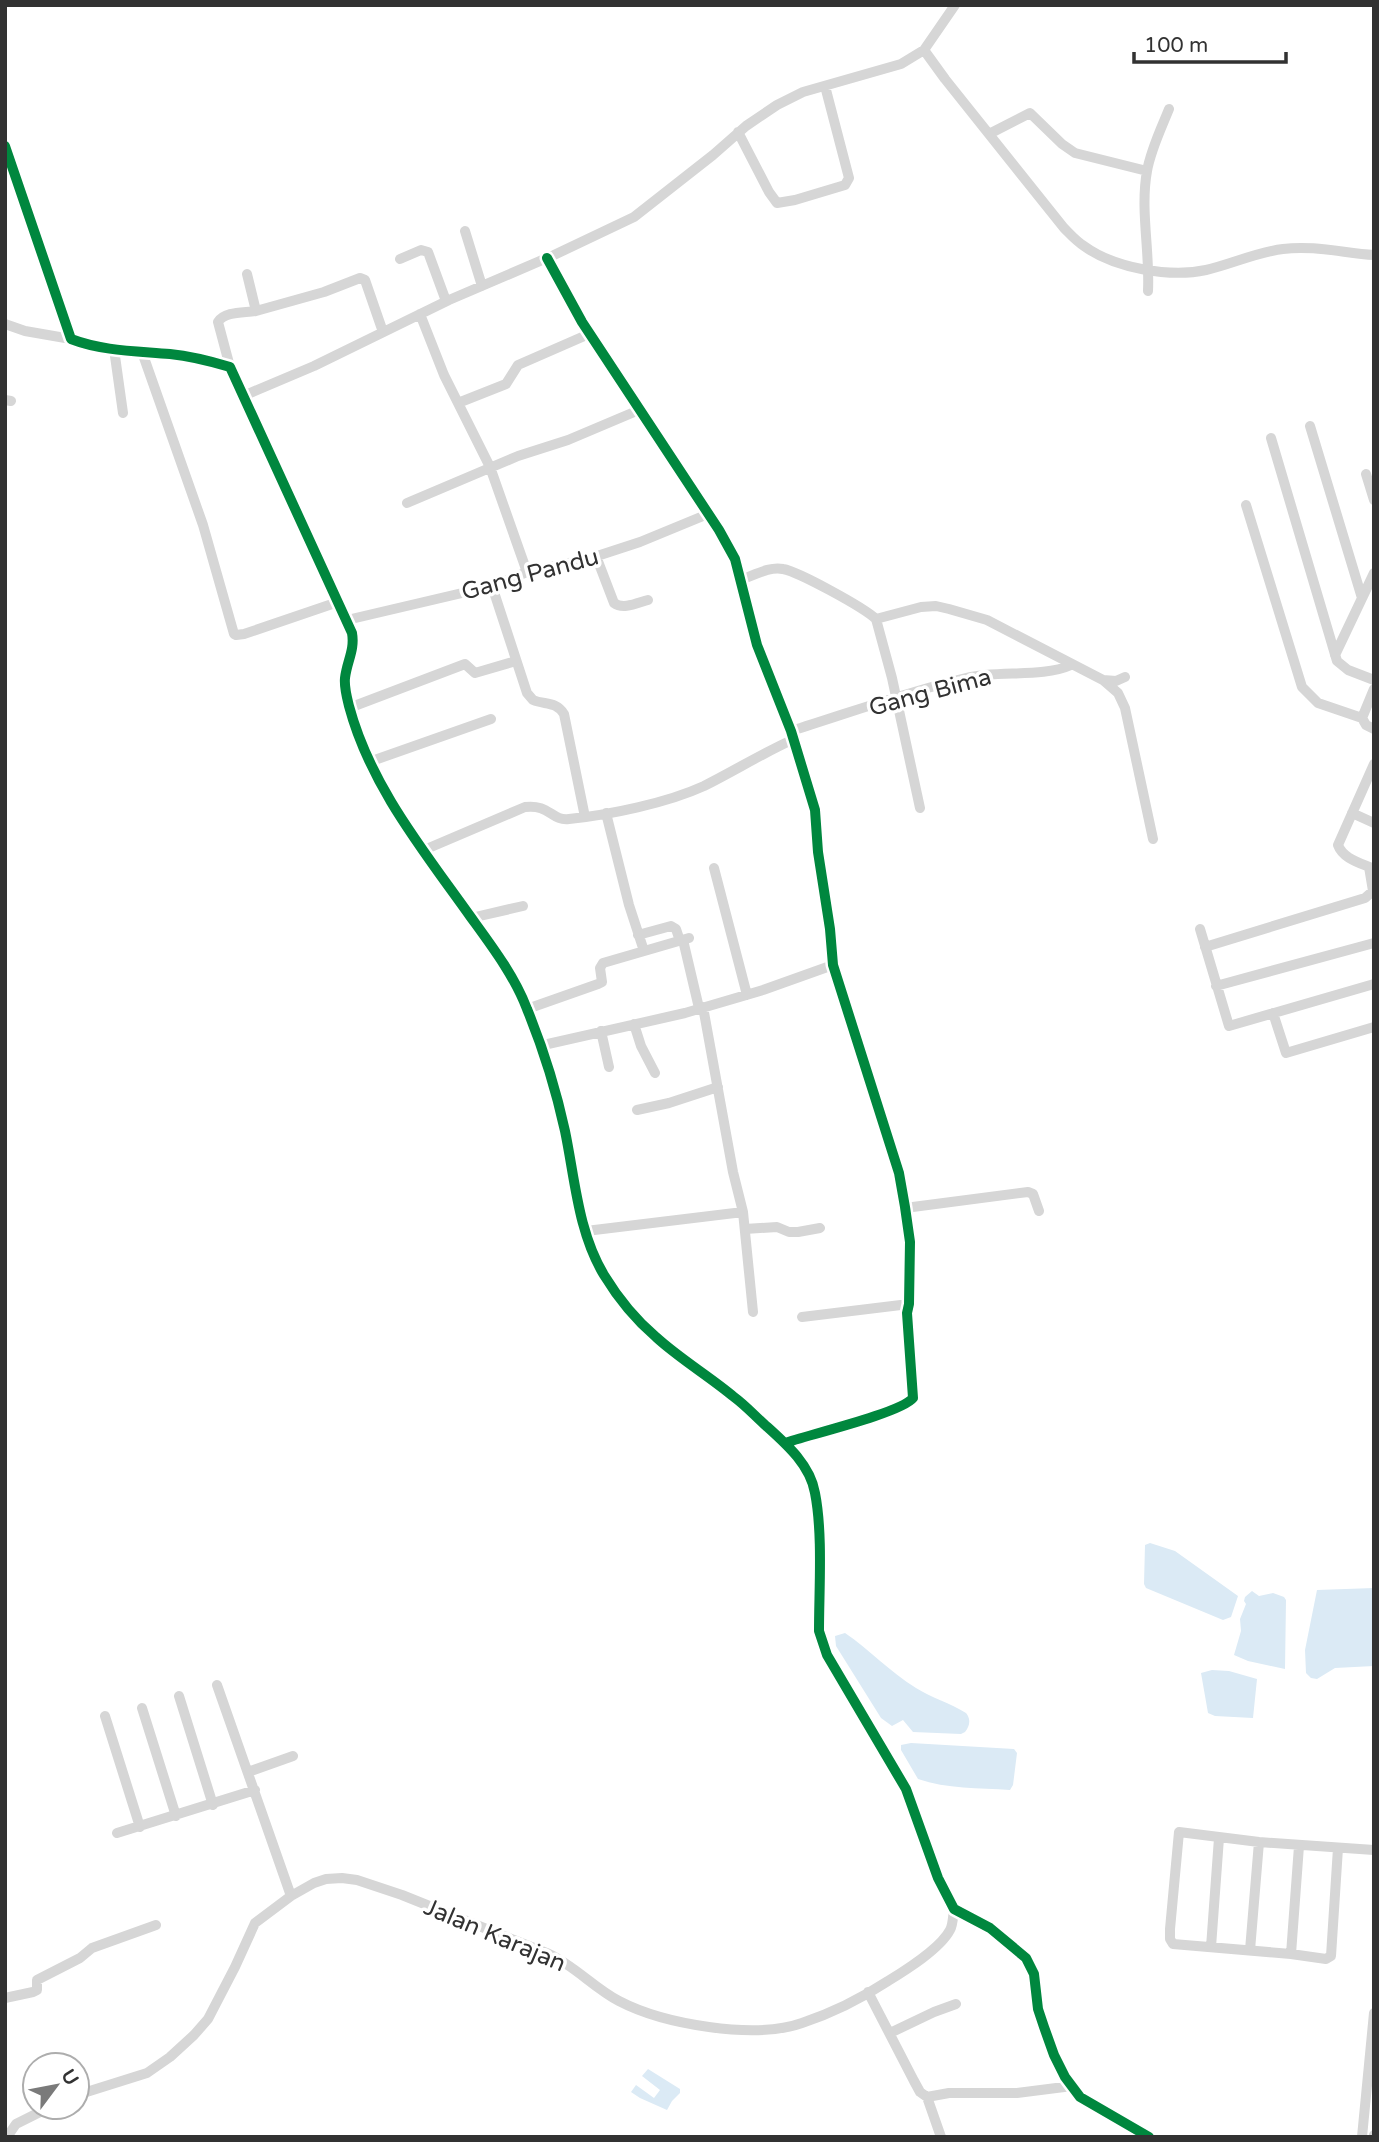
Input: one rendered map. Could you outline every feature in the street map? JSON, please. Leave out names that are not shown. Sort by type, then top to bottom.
[{"type":"street","points":[[243,396],[634,217],[738,132],[777,105],[803,92],[901,64],[924,50],[955,5]]},
{"type":"street","points":[[924,50],[944,79],[1064,228],[1081,244],[1107,258],[1166,274],[1207,270],[1268,252],[1302,247],[1374,256]]},
{"type":"street","points":[[738,132],[777,203],[845,185],[849,178],[825,86]]},
{"type":"street","points":[[1148,291],[1145,207],[1147,171],[1155,142],[1169,109]]},
{"type":"street","points":[[989,134],[1030,113],[1075,153],[1147,171]]},
{"type":"street","points":[[5,146],[10,178],[71,339]]},
{"type":"street","points":[[466,231],[482,286]]},
{"type":"street","points":[[400,259],[421,250],[428,252],[446,301]]},
{"type":"street","points":[[547,258],[589,334],[731,550],[757,645],[793,735],[815,810],[833,965],[899,1174],[910,1242],[907,1313],[914,1395],[912,1401],[785,1443]]},
{"type":"street","points":[[247,274],[256,311]]},
{"type":"street","points":[[383,332],[365,280],[360,278],[324,292],[256,311],[226,315],[219,319],[230,366],[347,620],[354,643],[345,678],[349,708],[369,762],[398,813],[492,945],[516,984],[527,1009],[565,1131],[572,1178],[586,1231],[602,1272],[632,1313],[656,1338],[736,1398],[785,1443],[806,1471],[815,1492],[822,1643],[906,1788],[938,1878],[954,1909],[990,1928],[1026,1958],[1034,1974],[1038,2009],[1050,2046],[1065,2077],[1080,2098],[1149,2137]]},
{"type":"street","points":[[420,314],[444,375],[491,467],[527,572]]},
{"type":"street","points":[[5,324],[95,346],[174,354],[230,366]]},
{"type":"street","points":[[458,404],[506,384],[518,365],[589,334]]},
{"type":"street","points":[[114,349],[123,413]]},
{"type":"street","points":[[142,352],[203,525],[234,634],[244,634],[338,602]]},
{"type":"street","points":[[407,503],[491,467],[568,440],[639,410]]},
{"type":"street","points":[[1310,426],[1362,598]]},
{"type":"street","points":[[1271,438],[1335,655],[1341,666],[1374,680]]},
{"type":"street","points":[[1366,474],[1374,500]]},
{"type":"street","points":[[1246,505],[1302,687],[1318,703],[1362,718],[1366,725],[1374,729]]},
{"type":"street","name":"Gang Pandu","points":[[347,620],[492,586],[527,572],[596,556],[640,542],[708,514]]},
{"type":"street","points":[[596,556],[617,606],[648,600]]},
{"type":"street","points":[[740,580],[768,570],[783,569],[821,586],[876,618],[921,607],[949,609],[987,620],[1103,680],[1118,693],[1125,708],[1153,839]]},
{"type":"street","points":[[1335,655],[1374,573]]},
{"type":"street","points":[[492,586],[530,698],[537,702],[552,703],[564,713],[585,817]]},
{"type":"street","points":[[876,618],[920,808]]},
{"type":"street","points":[[349,708],[465,664],[475,673],[516,661]]},
{"type":"street","name":"Gang Bima","points":[[424,850],[525,807],[538,806],[563,820],[656,803],[703,786],[793,735],[896,697],[976,676],[1055,671],[1071,665]]},
{"type":"street","points":[[1103,680],[1116,681],[1125,677]]},
{"type":"street","points":[[1362,718],[1374,689]]},
{"type":"street","points":[[369,762],[491,719]]},
{"type":"street","points":[[1205,947],[1365,898],[1373,893],[1371,868],[1348,857],[1339,848],[1339,842],[1371,780],[1374,764]]},
{"type":"street","points":[[606,813],[644,951]]},
{"type":"street","points":[[1352,813],[1374,823]]},
{"type":"street","points":[[714,868],[747,995]]},
{"type":"street","points":[[471,918],[523,906]]},
{"type":"street","points":[[638,934],[671,926],[684,940],[701,1008],[743,1212],[752,1312]]},
{"type":"street","points":[[1200,929],[1229,1026],[1374,984]]},
{"type":"street","points":[[527,1009],[589,989],[602,982],[601,965],[684,940]]},
{"type":"street","points":[[1216,986],[1374,943]]},
{"type":"street","points":[[539,1046],[701,1008],[833,965]]},
{"type":"street","points":[[1273,1013],[1286,1053],[1374,1027]]},
{"type":"street","points":[[634,1024],[641,1046],[656,1073]]},
{"type":"street","points":[[601,1031],[609,1067]]},
{"type":"street","points":[[637,1110],[718,1087]]},
{"type":"street","points":[[905,1208],[1028,1192],[1033,1195],[1040,1211]]},
{"type":"street","points":[[586,1231],[743,1212]]},
{"type":"street","points":[[745,1229],[777,1227],[798,1232],[820,1228]]},
{"type":"street","points":[[802,1317],[909,1304]]},
{"type":"street","points":[[217,1685],[290,1896]]},
{"type":"street","points":[[179,1696],[213,1805]]},
{"type":"street","points":[[142,1708],[176,1816]]},
{"type":"street","points":[[105,1716],[140,1827]]},
{"type":"street","points":[[248,1772],[293,1756]]},
{"type":"street","points":[[117,1833],[255,1790]]},
{"type":"street","points":[[1338,1849],[1331,1956],[1326,1959],[1173,1944],[1170,1939],[1179,1832],[1299,1846],[1374,1850]]},
{"type":"street","points":[[1210,1947],[1219,1838]]},
{"type":"street","points":[[1250,1950],[1259,1842]]},
{"type":"street","points":[[1291,1954],[1299,1846]]},
{"type":"street","name":"Jalan Karajan","points":[[91,2091],[147,2073],[163,2063],[208,2019],[255,1923],[290,1896],[327,1879],[357,1880],[402,1895],[549,1954],[622,2003],[691,2024],[742,2029],[788,2026],[812,2019],[869,1992],[915,1964],[939,1942],[950,1930],[954,1909]]},
{"type":"street","points":[[5,1998],[37,1990],[37,1980],[80,1958],[88,1950],[156,1926]]},
{"type":"street","points":[[869,1992],[920,2092],[927,2097],[941,2137]]},
{"type":"street","points":[[890,2033],[956,2004]]},
{"type":"street","points":[[1362,2137],[1374,2012]]},
{"type":"street","points":[[927,2097],[949,2093],[1017,2093],[1072,2086]]},
{"type":"street","points":[[7,2137],[16,2124],[22,2121]]},
{"type":"shaded area","points":[[1150,1543],[1175,1551],[1238,1596],[1231,1617],[1223,1620],[1146,1588],[1145,1545]]},
{"type":"shaded area","points":[[1374,1588],[1374,1666],[1335,1668],[1317,1679],[1311,1678],[1306,1673],[1305,1650],[1317,1590]]},
{"type":"shaded area","points":[[1252,1591],[1259,1596],[1273,1593],[1286,1600],[1285,1669],[1234,1655],[1241,1631],[1240,1619],[1246,1604],[1245,1597]]},
{"type":"shaded area","points":[[845,1633],[922,1692],[966,1713],[969,1722],[965,1732],[913,1732],[903,1720],[892,1726],[881,1718],[836,1646],[835,1636]]},
{"type":"shaded area","points":[[1212,1670],[1229,1671],[1257,1679],[1253,1718],[1215,1716],[1208,1713],[1201,1673]]},
{"type":"shaded area","points":[[911,1743],[1014,1749],[1017,1753],[1013,1785],[1010,1790],[975,1788],[940,1785],[918,1779],[901,1750],[901,1745]]},
{"type":"shaded area","points":[[648,2069],[680,2089],[680,2093],[667,2110],[631,2092],[636,2085],[654,2098],[660,2090],[642,2076]]},
{"type":"cycle path","points":[[5,146],[71,339],[107,348],[185,356],[230,367],[352,633],[345,689],[358,735],[370,763],[400,816],[502,961],[527,1009],[558,1100],[583,1223],[595,1258],[615,1292],[641,1323],[675,1353],[742,1403],[802,1463],[812,1482],[817,1509],[820,1544],[819,1631],[827,1655],[906,1789],[938,1878],[954,1909],[990,1928],[1026,1958],[1034,1974],[1038,2009],[1054,2055],[1065,2077],[1080,2097],[1149,2137]]},
{"type":"cycle path","points":[[547,258],[582,322],[719,530],[735,559],[757,645],[791,731],[815,810],[833,965],[899,1173],[910,1242],[907,1313],[913,1398],[873,1417],[785,1443]]}]
